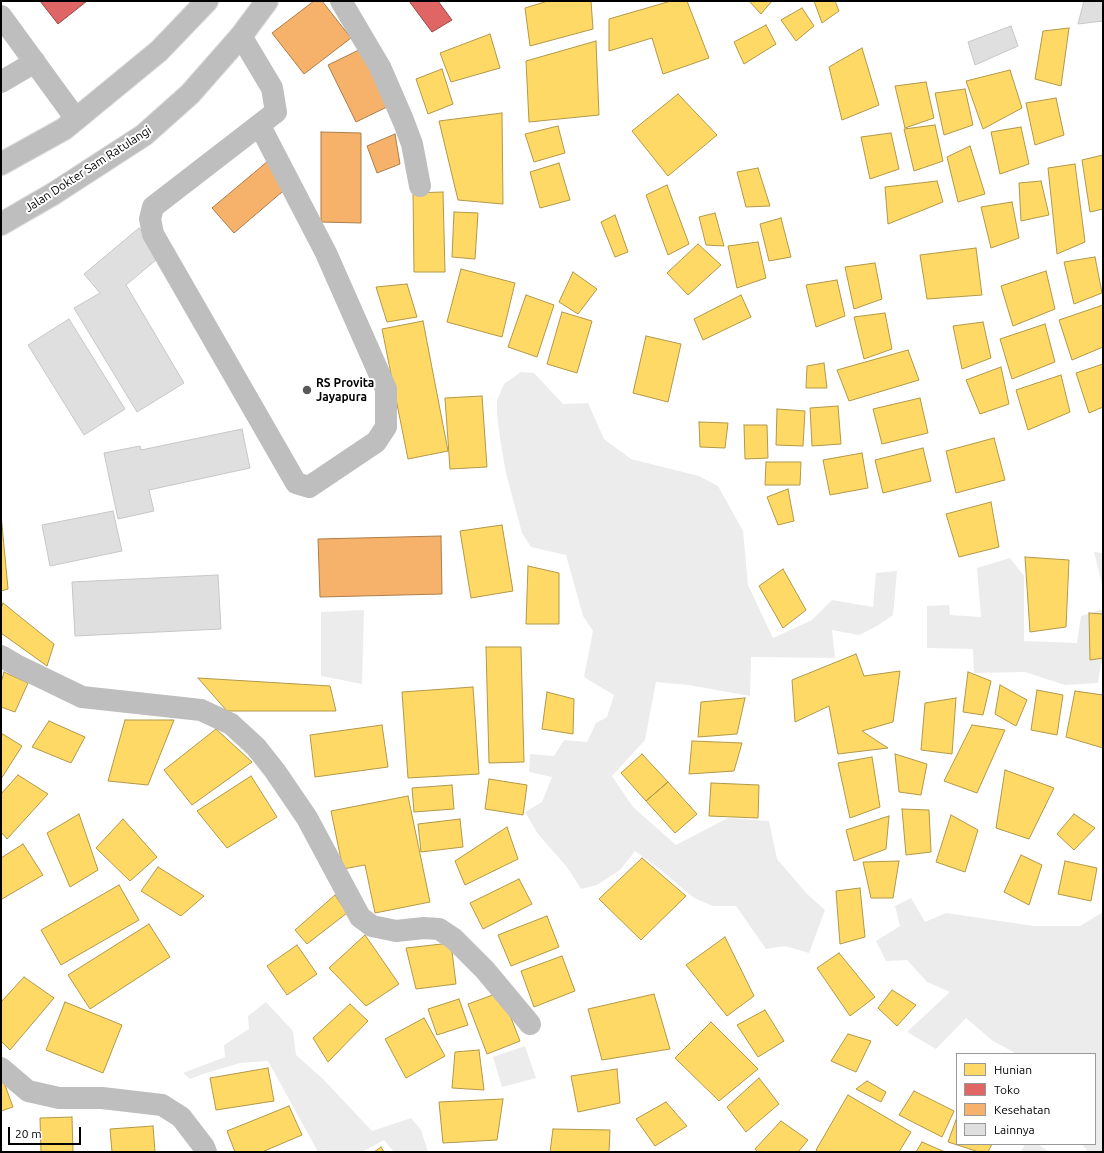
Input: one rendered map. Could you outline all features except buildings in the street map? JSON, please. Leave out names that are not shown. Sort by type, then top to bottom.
[{"type":"street","points":[[1,164],[64,129],[159,51],[207,1]]},
{"type":"street","name":"Jalan Dokter Sam Ratulangi","points":[[1,224],[53,194],[144,135],[190,94],[241,36],[266,1]]},
{"type":"street","points":[[341,1],[380,67],[404,120],[412,144],[420,186]]},
{"type":"street","points":[[1,16],[76,118]]},
{"type":"street","points":[[241,36],[272,88],[276,112],[260,126],[153,207],[150,219],[153,234],[296,483],[309,487],[376,442],[386,427],[386,389],[326,253],[260,126]]},
{"type":"street","points":[[1,82],[35,62]]},
{"type":"street","points":[[1,656],[18,666],[82,697],[201,710],[231,724],[256,747],[275,771],[307,818],[360,917],[372,926],[396,931],[424,928],[439,929],[454,939],[485,970],[530,1024]]},
{"type":"street","points":[[1,1068],[28,1091],[59,1098],[102,1098],[162,1105],[181,1117],[204,1147],[206,1152]]},
{"type":"shaded area","points":[[521,372],[534,373],[563,404],[588,403],[604,439],[631,459],[699,476],[718,486],[743,531],[748,585],[773,638],[812,620],[832,600],[873,607],[876,573],[897,571],[893,615],[877,626],[859,635],[832,630],[835,658],[751,657],[750,696],[689,685],[656,682],[645,740],[612,776],[633,807],[676,845],[728,818],[769,821],[777,859],[807,894],[825,910],[809,953],[785,946],[766,949],[736,906],[713,906],[694,898],[635,851],[620,870],[597,885],[581,889],[567,867],[538,834],[525,812],[542,802],[552,777],[529,772],[530,754],[554,756],[564,740],[587,742],[596,723],[607,717],[614,695],[584,677],[593,631],[583,616],[566,555],[531,547],[522,533],[506,473],[497,413],[497,400],[504,384]]},
{"type":"shaded area","points":[[1094,552],[1103,553],[1103,588]]},
{"type":"shaded area","points":[[1010,558],[1024,576],[1024,641],[1077,643],[1081,616],[1103,609],[1103,663],[1101,664],[1098,683],[1065,685],[1025,672],[974,673],[973,649],[927,648],[927,606],[949,605],[950,615],[981,617],[977,568]]},
{"type":"shaded area","points":[[364,610],[362,684],[321,676],[321,612]]},
{"type":"shaded area","points":[[911,898],[925,922],[946,913],[1034,926],[1080,926],[1103,912],[1103,1152],[1085,1152],[1087,1150],[1082,1145],[1096,1145],[1096,1053],[1015,1053],[993,1041],[966,1018],[936,1049],[907,1032],[950,992],[927,982],[907,960],[886,961],[876,941],[900,926],[895,906]]},
{"type":"shaded area","points":[[266,1002],[293,1031],[296,1055],[323,1079],[372,1131],[411,1118],[421,1130],[428,1152],[394,1152],[384,1140],[362,1152],[327,1152],[325,1150],[318,1152],[268,1061],[240,1063],[190,1079],[183,1073],[225,1057],[224,1045],[249,1029],[248,1016]]},
{"type":"shaded area","points":[[525,1046],[536,1078],[502,1087],[493,1057]]},
{"type":"shaded area","points":[[1024,1145],[1039,1145],[1049,1152],[1021,1152]]},
{"type":"place","name":"RS Provita Jayapura","points":[[307,390]]}]
